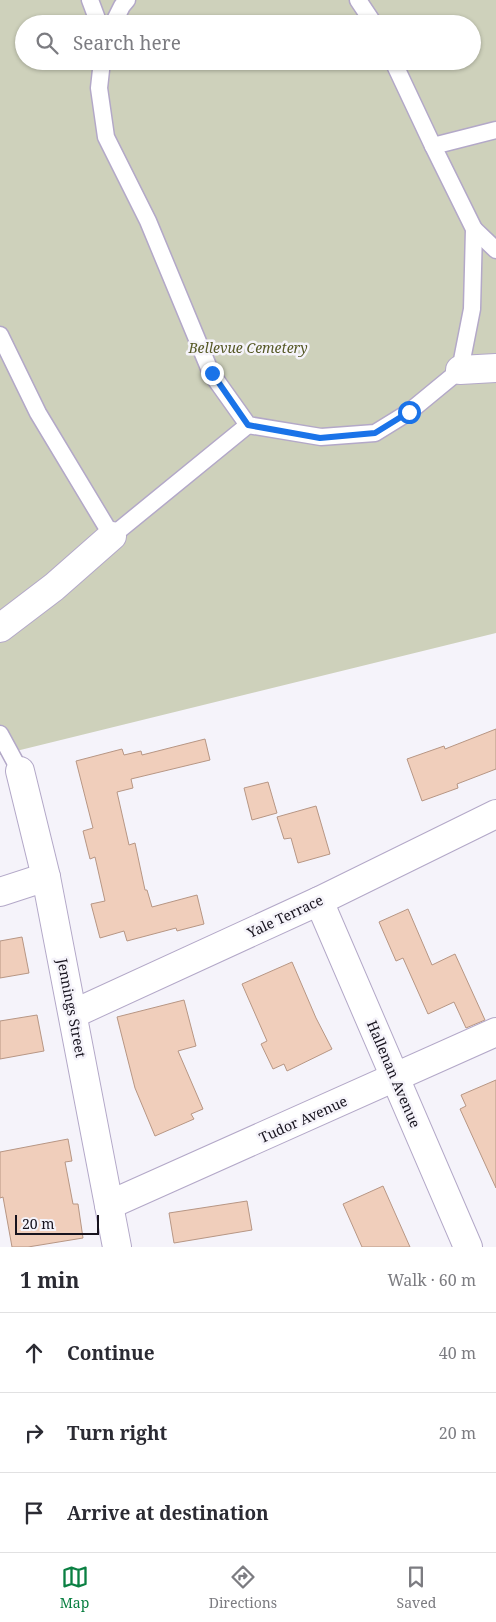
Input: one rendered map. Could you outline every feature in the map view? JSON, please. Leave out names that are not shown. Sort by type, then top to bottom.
[{"type":"street","points":[[460,370],[496,368]]},
{"type":"street","points":[[0,628],[54,587],[112,536]]},
{"type":"street","name":"Jennings Street","points":[[20,771],[46,877],[117,1247]]},
{"type":"street","name":"Yale Terrace","points":[[73,1014],[319,901],[496,814]]},
{"type":"street","points":[[0,892],[46,877]]},
{"type":"street","name":"Hallenan Avenue","points":[[319,901],[468,1247]]},
{"type":"street","name":"Tudor Avenue","points":[[109,1205],[496,1032]]},
{"type":"lane","points":[[90,0],[96,15]]},
{"type":"lane","points":[[118,15],[127,0]]},
{"type":"lane","points":[[358,0],[368,15]]},
{"type":"lane","points":[[101,70],[99,88],[106,137],[148,221],[212,373],[248,425],[320,438],[375,433],[409,412],[460,370],[472,309],[474,229]]},
{"type":"lane","points":[[397,70],[474,229],[496,250]]},
{"type":"lane","points":[[433,146],[496,130]]},
{"type":"lane","points":[[0,335],[38,413],[112,536],[248,425]]},
{"type":"lane","points":[[0,734],[20,771]]},
{"type":"green space","name":"Bellevue Cemetery","points":[[0,0],[496,0],[496,633],[0,755]]},
{"type":"building","points":[[496,729],[496,769],[457,784],[458,788],[422,801],[407,759],[444,746],[445,749]]},
{"type":"building","points":[[205,739],[210,760],[131,779],[133,788],[117,792],[129,845],[135,843],[145,890],[147,890],[152,907],[197,895],[204,924],[177,931],[176,928],[127,941],[124,931],[100,938],[91,904],[105,901],[95,857],[90,859],[83,831],[93,828],[76,761],[122,749],[124,755],[141,751],[142,755]]},
{"type":"building","points":[[268,782],[277,813],[252,820],[244,788]]},
{"type":"building","points":[[316,806],[330,854],[298,863],[291,838],[284,839],[277,817]]},
{"type":"building","points":[[408,909],[432,965],[455,954],[485,1020],[466,1028],[454,1002],[428,1014],[403,958],[396,961],[379,922]]},
{"type":"building","points":[[22,937],[29,973],[0,978],[0,941]]},
{"type":"building","points":[[292,962],[316,1018],[332,1049],[287,1071],[284,1064],[273,1069],[261,1044],[267,1041],[242,984]]},
{"type":"building","points":[[184,1000],[196,1046],[178,1051],[203,1109],[191,1114],[194,1119],[155,1136],[135,1088],[117,1017]]},
{"type":"building","points":[[37,1015],[44,1051],[0,1059],[0,1021]]},
{"type":"building","points":[[496,1080],[496,1188],[460,1109],[466,1106],[461,1095]]},
{"type":"building","points":[[68,1139],[72,1161],[65,1162],[73,1204],[78,1204],[83,1238],[28,1247],[12,1247],[3,1197],[0,1198],[0,1152]]},
{"type":"building","points":[[383,1186],[410,1247],[362,1247],[343,1204]]},
{"type":"building","points":[[247,1201],[252,1230],[174,1243],[169,1213]]},
{"type":"route","points":[[212,373],[248,425],[320,438],[375,433],[409,412]]}]
